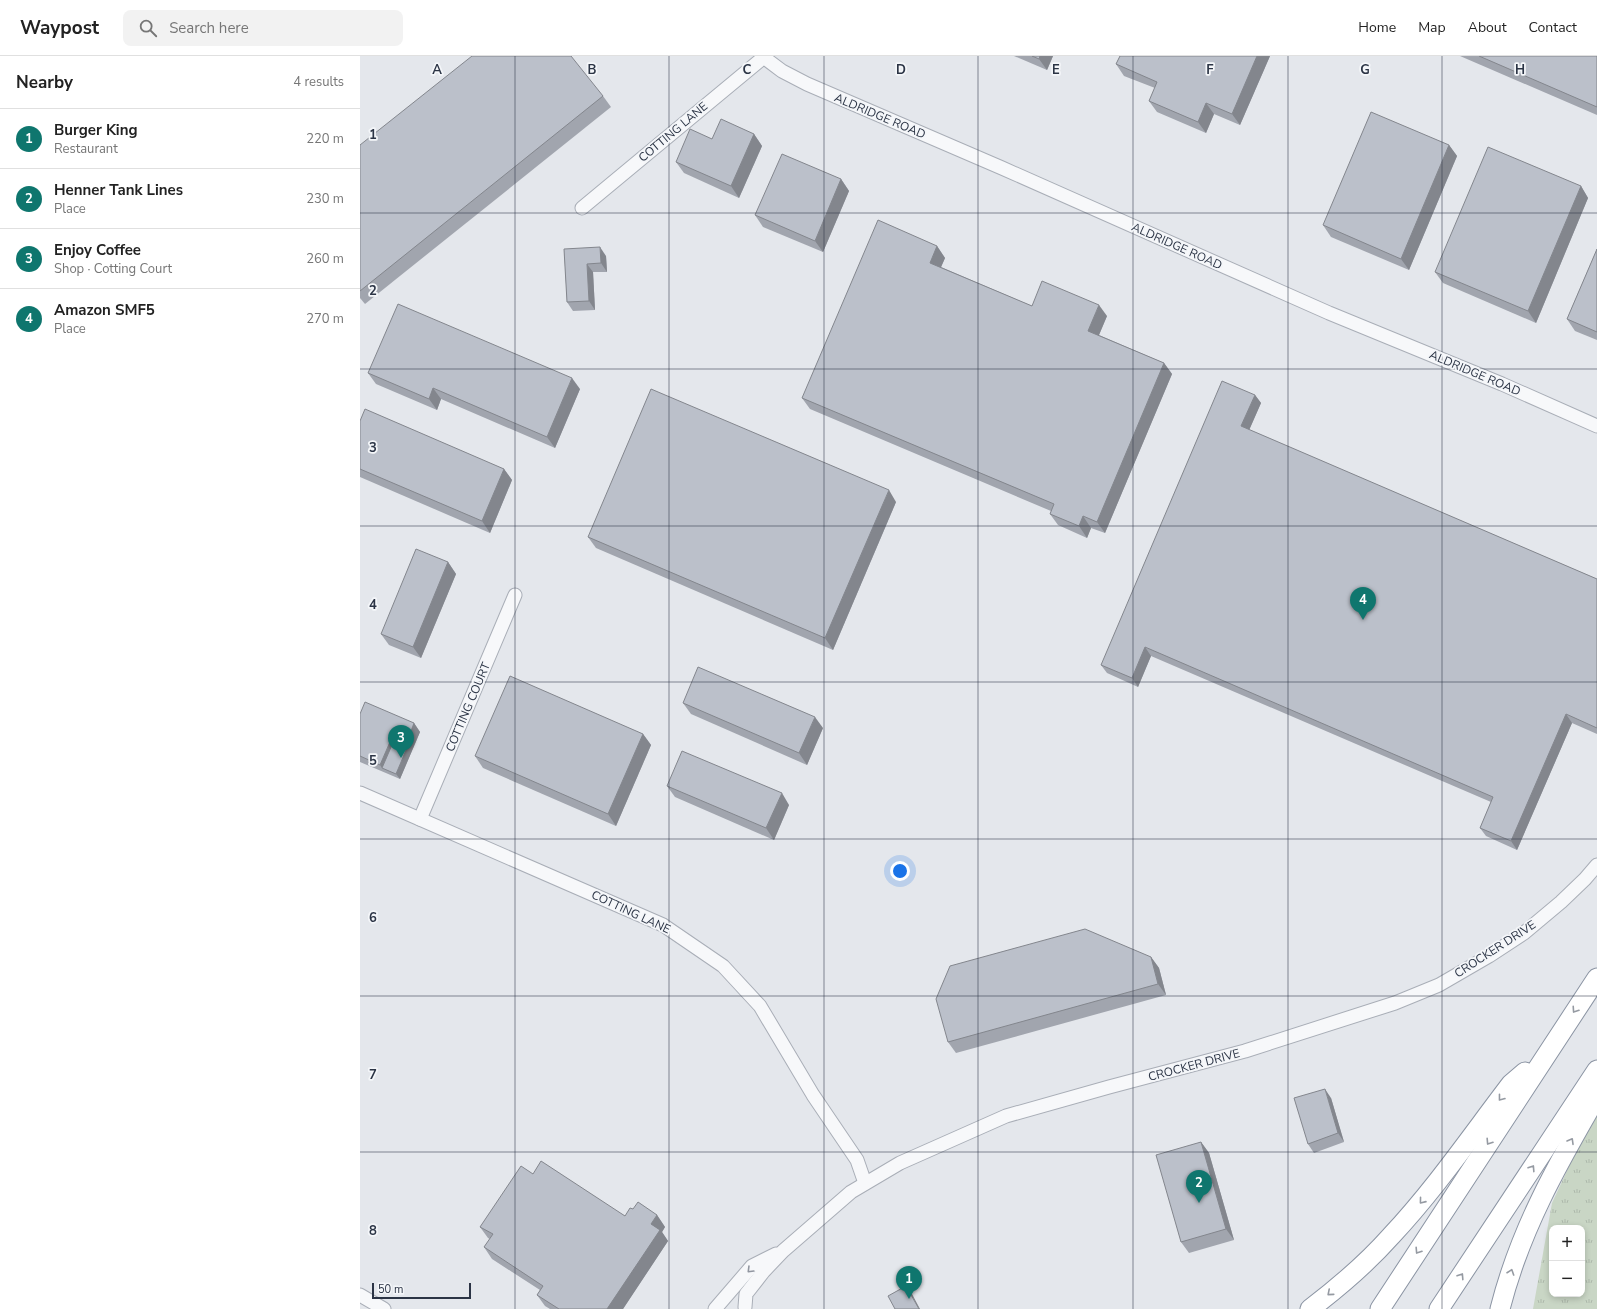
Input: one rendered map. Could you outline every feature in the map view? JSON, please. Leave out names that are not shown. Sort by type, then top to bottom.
[{"type":"highway","points":[[1380,1309],[1597,978]]},
{"type":"highway","points":[[1310,1309],[1359,1268],[1391,1237],[1421,1202],[1511,1084],[1548,1051]]},
{"type":"highway","points":[[1439,1309],[1597,1070]]},
{"type":"highway","points":[[1500,1309],[1520,1248],[1536,1208],[1597,1096]]},
{"type":"street","name":"COTTING LANE","points":[[582,208],[763,57]]},
{"type":"street","name":"ALDRIDGE ROAD","points":[[763,57],[782,71],[807,84],[1002,168],[1329,313],[1502,384],[1597,426]]},
{"type":"street","name":"COTTING COURT","points":[[420,819],[515,595]]},
{"type":"street","name":"COTTING LANE","points":[[360,793],[663,925],[723,966],[760,1006],[813,1094],[856,1160],[865,1183]]},
{"type":"street","name":"CROCKER DRIVE","points":[[715,1309],[752,1266],[783,1251],[851,1192],[900,1163],[1006,1116],[1245,1051],[1395,1002],[1439,985],[1489,956],[1524,933],[1561,902],[1597,865]]},
{"type":"street","name":"CROCKER DRIVE","points":[[744,1308],[773,1271],[783,1251]]},
{"type":"street","points":[[360,1294],[384,1309]]},
{"type":"green space","points":[[1597,1106],[1597,1309],[1533,1309],[1552,1203]]},
{"type":"building","points":[[472,56],[571,56],[603,96],[360,291],[360,145]]},
{"type":"building","points":[[1032,56],[1040,56],[1039,59]]},
{"type":"building","points":[[1120,56],[1257,56],[1232,114],[1206,103],[1198,122],[1149,101],[1157,82],[1116,64]]},
{"type":"building","points":[[1479,56],[1597,56],[1597,107]]},
{"type":"building","points":[[1371,112],[1449,145],[1401,259],[1323,225]]},
{"type":"building","points":[[721,119],[754,134],[731,186],[676,162],[690,129],[712,139]]},
{"type":"building","points":[[1488,147],[1581,186],[1528,311],[1435,272]]},
{"type":"building","points":[[782,154],[841,179],[815,241],[755,215]]},
{"type":"building","points":[[878,220],[937,246],[930,263],[1032,306],[1042,281],[1099,305],[1088,331],[1164,363],[1097,522],[1083,516],[1079,526],[1050,514],[1054,504],[802,398]]},
{"type":"building","points":[[600,247],[601,263],[587,264],[589,301],[567,302],[564,249]]},
{"type":"building","points":[[1597,249],[1597,332],[1567,319]]},
{"type":"building","points":[[398,304],[572,378],[547,437],[433,388],[429,399],[368,373]]},
{"type":"building","points":[[1222,381],[1255,395],[1241,426],[1597,579],[1597,728],[1566,714],[1511,841],[1480,828],[1493,797],[1145,647],[1132,678],[1101,665]]},
{"type":"building","points":[[651,389],[889,490],[825,638],[588,537]]},
{"type":"building","points":[[365,409],[504,469],[482,521],[360,469],[360,421]]},
{"type":"building","points":[[416,549],[448,562],[413,647],[381,634]]},
{"type":"building","points":[[698,667],[815,717],[799,753],[683,703]]},
{"type":"building","points":[[510,676],[643,734],[608,814],[475,756]]},
{"type":"building","points":[[365,702],[414,723],[410,734],[396,728],[380,765],[360,756],[360,714]]},
{"type":"building","points":[[398,731],[412,736],[396,774],[382,768]]},
{"type":"building","points":[[682,751],[782,793],[766,828],[667,786]]},
{"type":"building","points":[[1085,929],[1151,957],[1158,984],[948,1042],[936,999],[950,966]]},
{"type":"building","points":[[1325,1089],[1338,1133],[1308,1144],[1294,1098]]},
{"type":"building","points":[[1201,1142],[1226,1229],[1181,1242],[1156,1155]]},
{"type":"building","points":[[541,1161],[625,1216],[630,1208],[633,1209],[638,1202],[657,1215],[651,1224],[660,1230],[607,1309],[559,1309],[537,1295],[543,1286],[484,1247],[493,1234],[480,1227],[521,1166],[533,1174]]},
{"type":"building","points":[[906,1286],[919,1309],[895,1309],[888,1296]]},
{"type":"place","name":"Amazon SMF5","points":[[1363,620]]},
{"type":"place","name":"Enjoy Coffee","points":[[401,758]]},
{"type":"place","name":"Henner Tank Lines","points":[[1199,1203]]},
{"type":"place","name":"Burger King","points":[[909,1299]]}]
